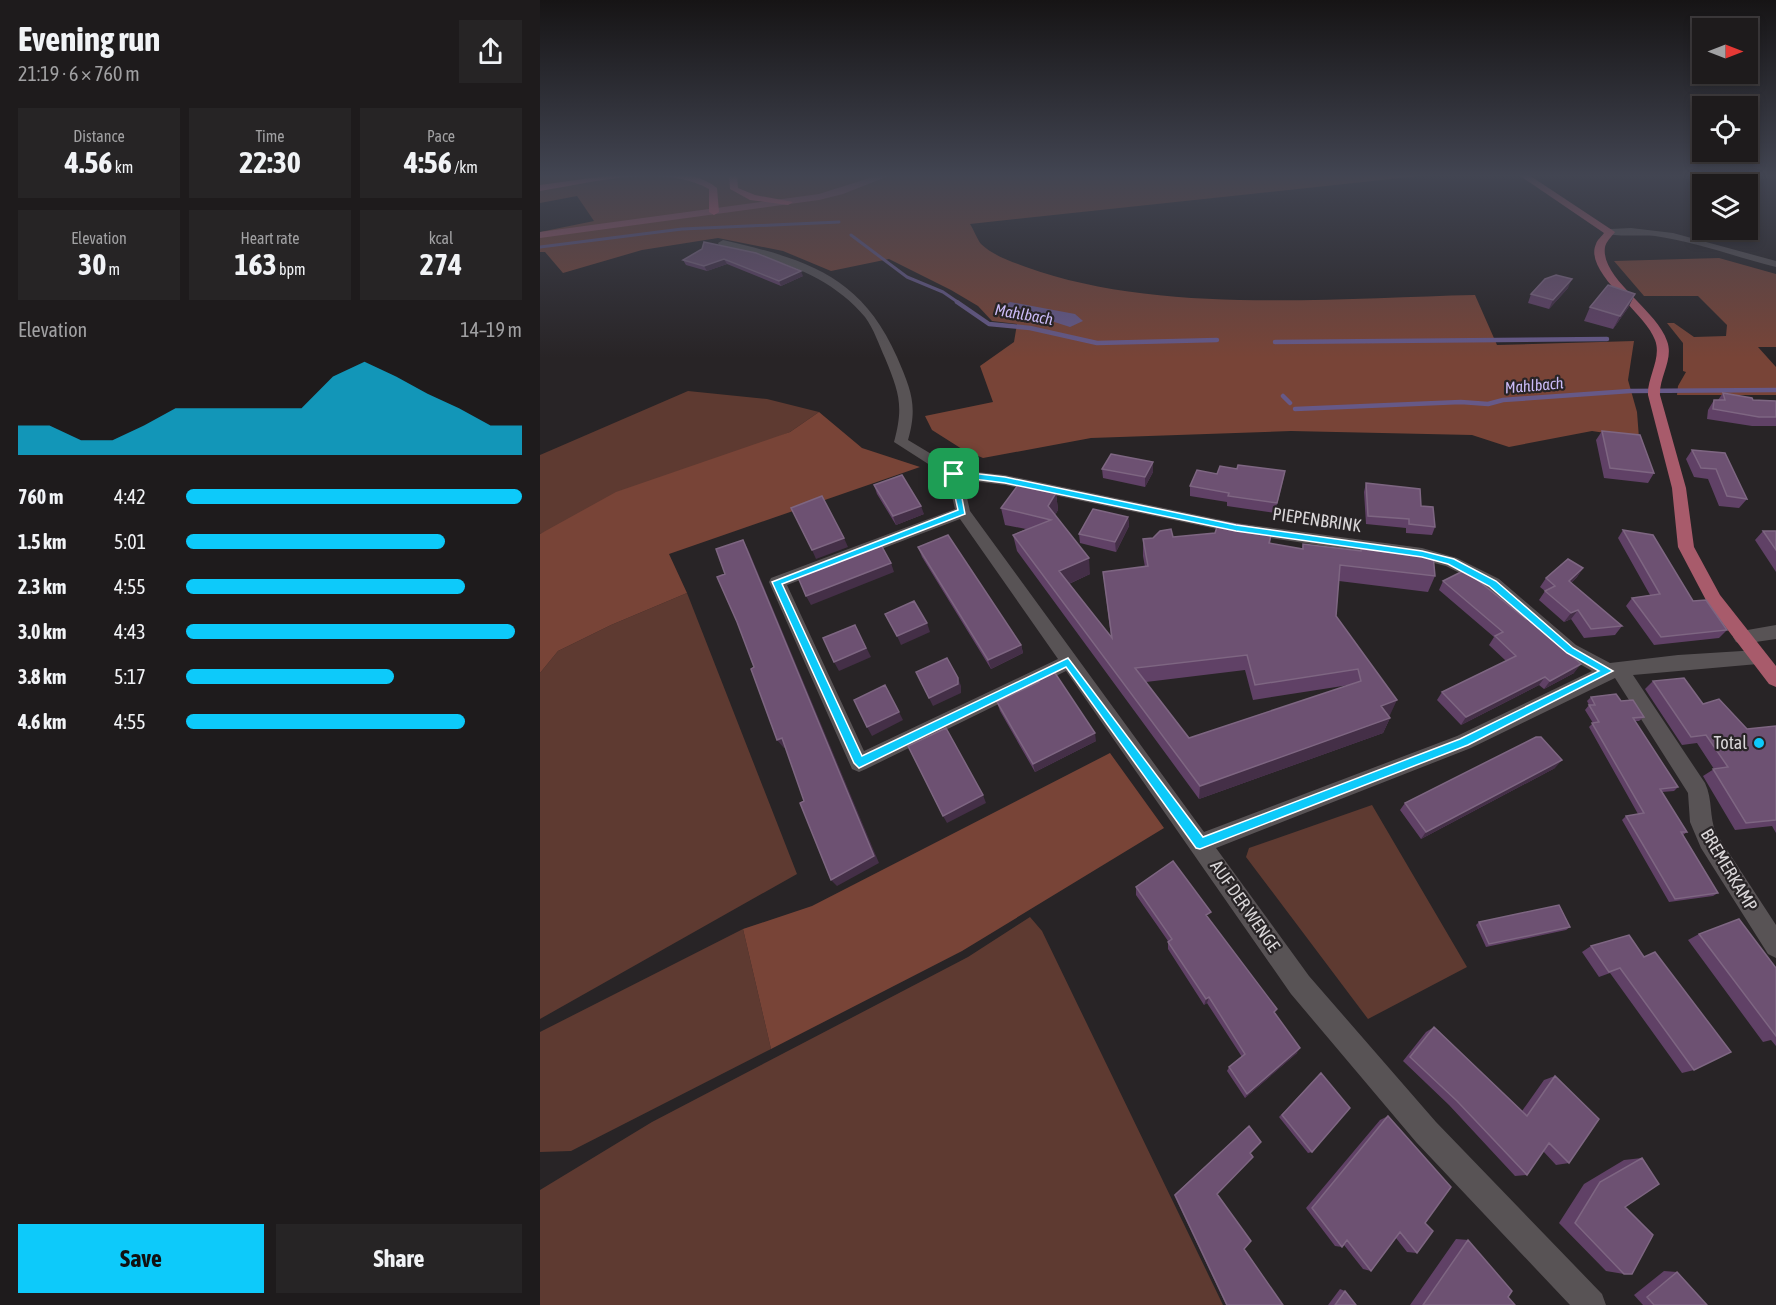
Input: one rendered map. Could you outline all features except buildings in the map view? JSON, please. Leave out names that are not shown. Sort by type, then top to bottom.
[{"type":"main road","points":[[1606,236],[1601,240],[1598,250],[1599,262],[1659,333],[1663,357],[1653,388],[1679,489],[1685,544],[1710,592],[1776,679]]},
{"type":"street","points":[[1667,236],[1776,264]]},
{"type":"street","points":[[723,243],[783,259],[799,266],[835,286],[861,307],[883,339],[910,403],[901,442],[954,474]]},
{"type":"street","name":"AUF DER WENGE","points":[[954,474],[963,512],[1300,985],[1426,1132],[1591,1305]]},
{"type":"street","name":"PIEPENBRINK","points":[[954,474],[1005,480],[1236,528],[1422,554],[1451,562],[1493,583],[1570,650],[1614,670]]},
{"type":"street","points":[[963,512],[777,582],[859,763],[1068,662]]},
{"type":"street","points":[[1742,637],[1776,632]]},
{"type":"street","points":[[1200,844],[1464,742],[1614,670],[1758,657]]},
{"type":"street","name":"BREMERKAMP","points":[[1614,670],[1698,790],[1701,798],[1698,815],[1708,839],[1776,946]]},
{"type":"shaded area","points":[[540,236],[977,236],[981,244],[991,252],[1026,267],[1077,282],[1132,292],[1189,298],[1248,300],[1475,295],[1497,345],[1634,341],[1628,380],[1637,412],[1639,438],[1592,431],[1509,447],[1472,435],[1291,431],[1091,438],[983,458],[962,449],[932,430],[925,416],[993,402],[980,366],[1014,342],[1017,324],[992,321],[978,306],[889,259],[831,271],[783,251],[718,238],[642,250],[563,273],[545,252],[540,252]]},
{"type":"shaded area","points":[[1719,258],[1776,274],[1776,347],[1758,347],[1776,367],[1776,395],[1677,395],[1678,386],[1686,372],[1683,371],[1683,343],[1667,323],[1674,323],[1694,337],[1726,336],[1727,325],[1698,296],[1644,296],[1614,261]]},
{"type":"shaded area","points":[[1010,302],[1075,314],[1083,321],[1070,327],[1004,306]]},
{"type":"shaded area","points":[[688,391],[767,399],[819,412],[790,432],[540,534],[540,455]]},
{"type":"shaded area","points":[[819,412],[862,448],[920,467],[669,554],[687,593],[611,625],[558,651],[540,673],[540,534],[616,492],[790,432]]},
{"type":"shaded area","points":[[687,593],[797,874],[540,1019],[540,673],[558,651],[611,625]]},
{"type":"shaded area","points":[[1110,753],[1164,828],[962,951],[771,1049],[743,929],[812,906]]},
{"type":"shaded area","points":[[1372,805],[1467,967],[1368,1019],[1246,857],[1249,848]]},
{"type":"shaded area","points":[[1030,917],[1042,931],[1223,1305],[540,1305],[540,1190],[652,1122],[968,957]]},
{"type":"shaded area","points":[[743,929],[771,1049],[571,1151],[540,1152],[540,1032]]},
{"type":"waterway","points":[[540,247],[628,236]]},
{"type":"waterway","name":"Mahlbach","points":[[852,236],[907,277],[943,292],[959,303]]},
{"type":"waterway","name":"Mahlbach","points":[[957,302],[989,324],[1030,328],[1097,343],[1217,340]]},
{"type":"waterway","points":[[1275,342],[1607,339]]},
{"type":"waterway","name":"Mahlbach","points":[[1295,409],[1461,402],[1488,404],[1503,400],[1630,391],[1776,390]]},
{"type":"waterway","name":"Mahlbach","points":[[1283,396],[1290,403]]},
{"type":"place","name":"Total","points":[[1759,743]]},
{"type":"route","points":[[954,474],[1005,480],[1236,528],[1422,554],[1451,562],[1493,583],[1570,650],[1608,671],[1464,742],[1236,828],[1200,844],[1068,662],[859,763],[777,582],[963,512],[954,474]]}]
